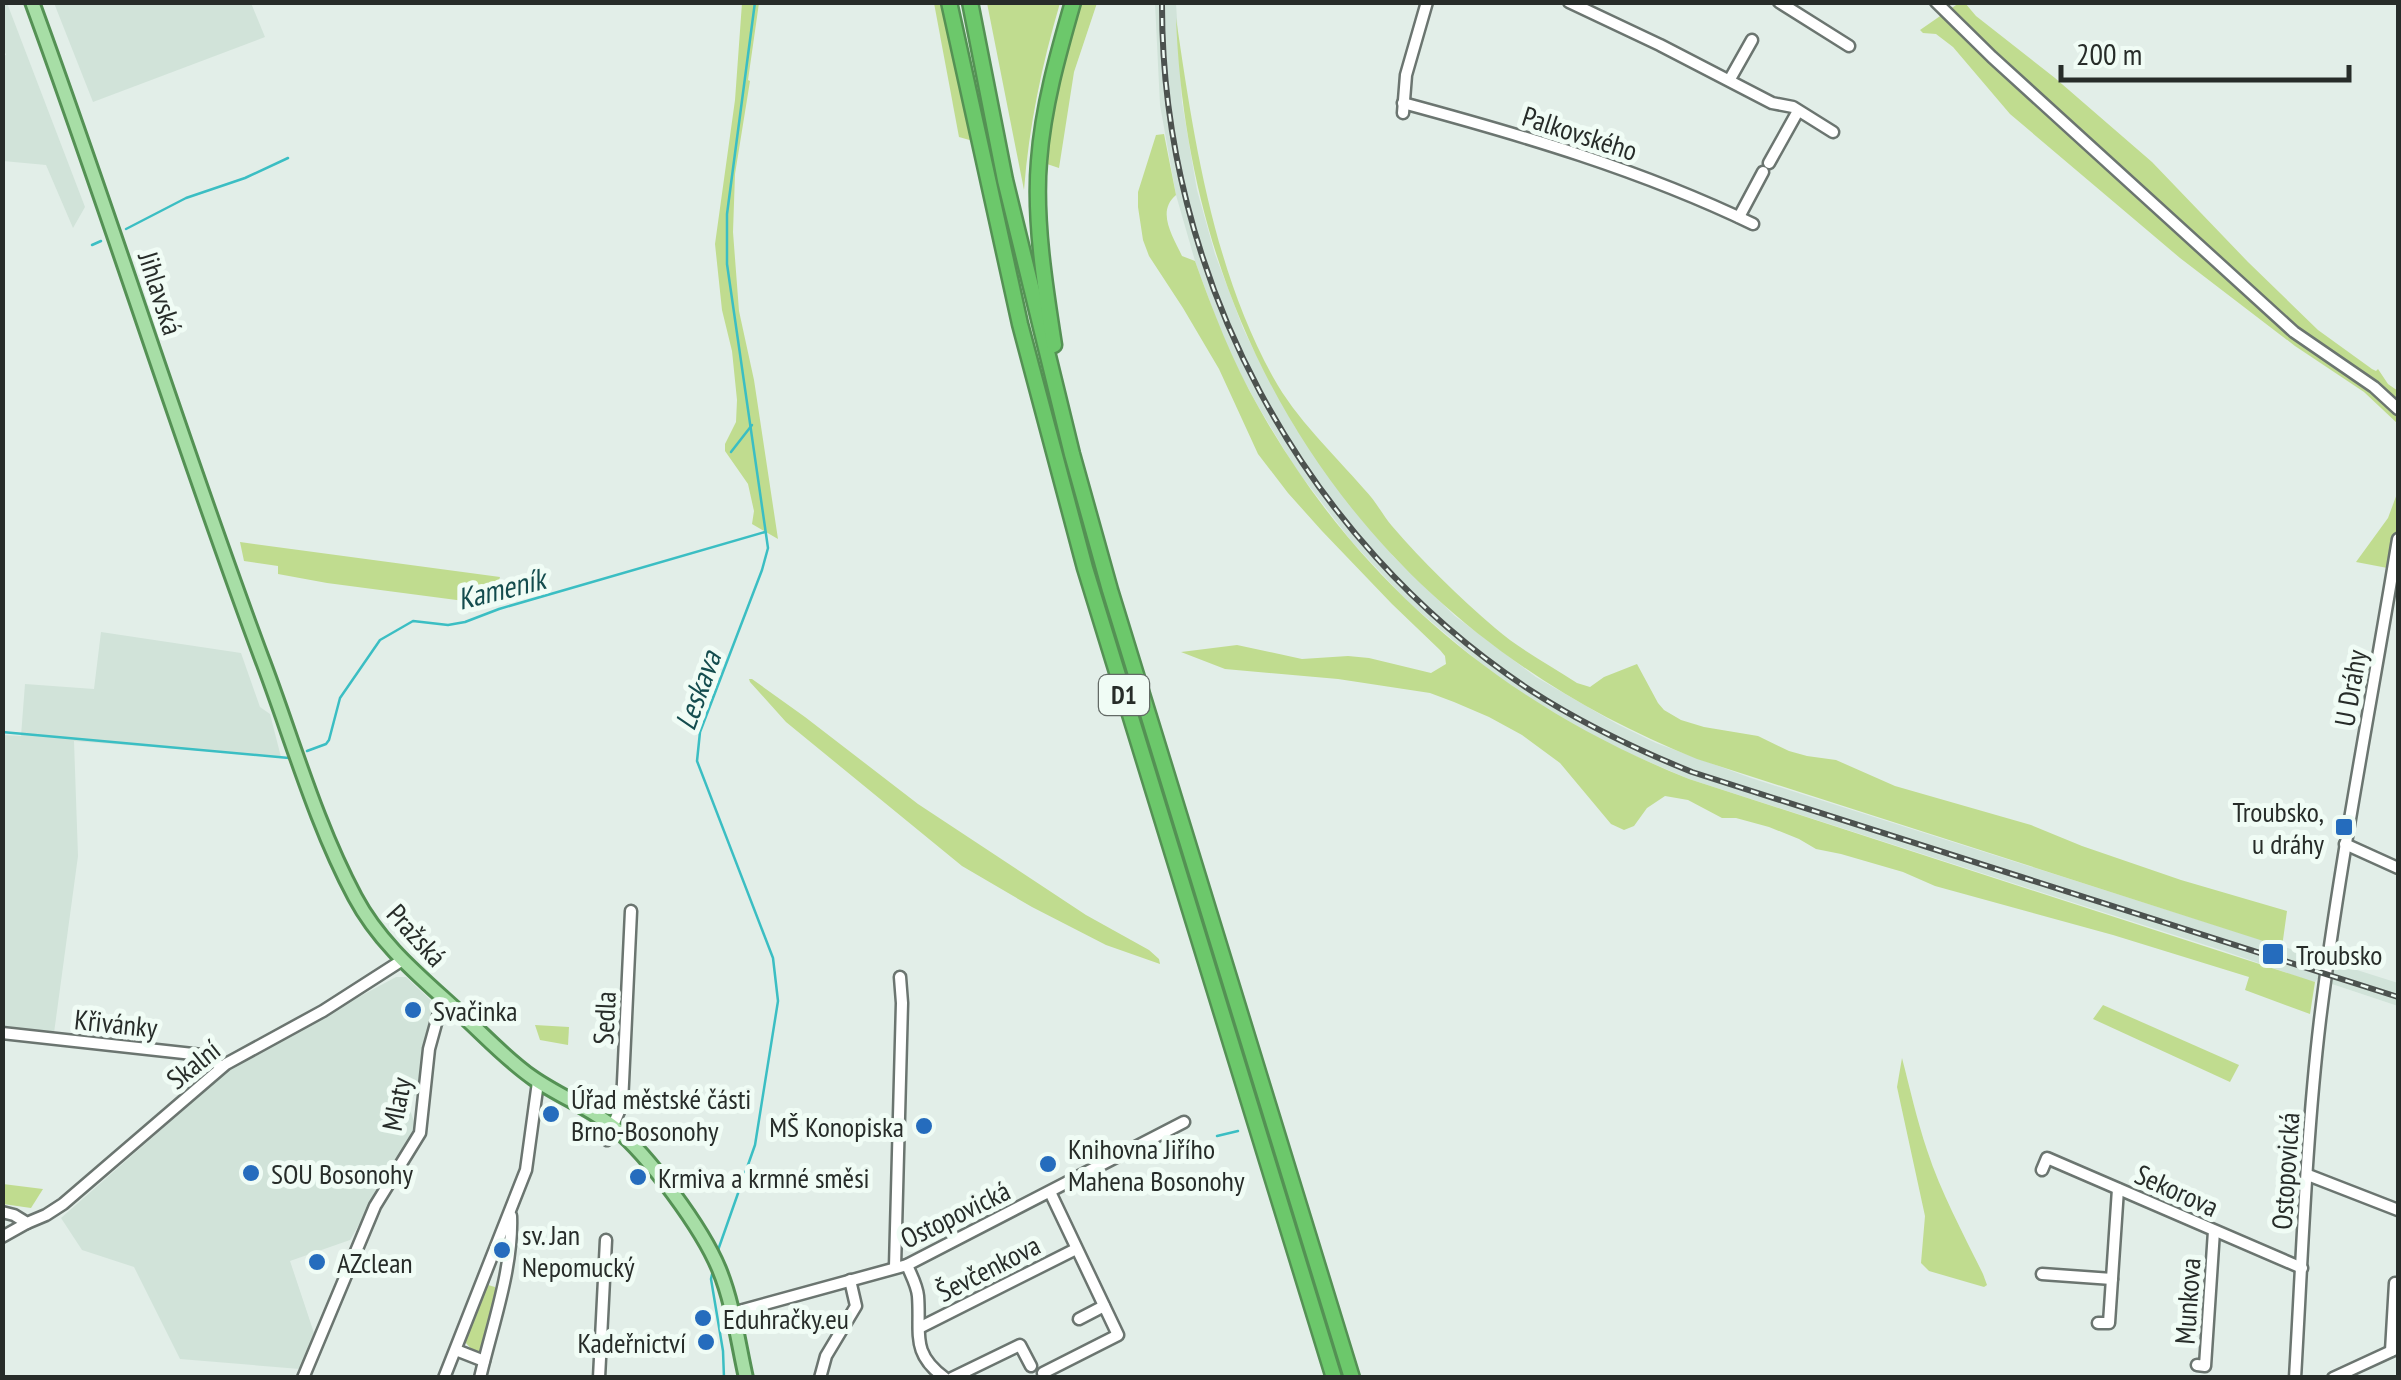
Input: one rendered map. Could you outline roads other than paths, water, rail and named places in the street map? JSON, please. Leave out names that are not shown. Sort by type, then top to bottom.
[{"type":"highway","name":"D1","points":[[949,2],[1020,324],[1085,568],[1334,1378]]},
{"type":"highway","name":"D1","points":[[970,2],[1005,180],[1072,454],[1352,1378]]},
{"type":"highway","points":[[1072,454],[1047,299],[1038,162],[1058,55],[1073,2]]},
{"type":"main road","name":"Jihlavská","points":[[32,2],[240,600]]},
{"type":"main road","name":"Pražská","points":[[240,600],[306,780],[346,879],[370,922],[401,961],[519,1068],[612,1126],[662,1179],[719,1269],[746,1378]]},
{"type":"street","name":"Palkovského","points":[[1428,2],[1408,67],[1403,108],[1618,166],[1753,224]]},
{"type":"street","points":[[1569,2],[1772,103],[1793,107],[1833,132]]},
{"type":"street","points":[[1779,2],[1849,46]]},
{"type":"street","points":[[1936,2],[2294,332],[2374,386],[2398,409]]},
{"type":"street","points":[[1730,79],[1752,40]]},
{"type":"street","points":[[1739,217],[1798,110]]},
{"type":"street","name":"U Dráhy","points":[[2328,968],[2345,844],[2398,539]]},
{"type":"street","points":[[2345,844],[2398,868]]},
{"type":"street","name":"Sedla","points":[[607,1140],[622,1104],[632,911]]},
{"type":"street","name":"Skalní","points":[[2,1236],[64,1204],[222,1067],[401,961]]},
{"type":"street","name":"Ostopovická","points":[[2295,1378],[2314,1077],[2328,968]]},
{"type":"street","name":"Ševčenkova","points":[[900,978],[901,1266],[918,1290],[918,1344],[924,1359],[948,1378],[1020,1345],[1030,1366]]},
{"type":"street","name":"Mlaty","points":[[303,1378],[375,1206],[420,1133],[429,1049],[444,998]]},
{"type":"street","name":"Křivánky","points":[[2,1033],[202,1055],[222,1067]]},
{"type":"street","points":[[444,1378],[526,1170],[538,1082]]},
{"type":"street","name":"Ostopovická","points":[[732,1313],[901,1266],[1184,1122]]},
{"type":"street","name":"Sekorova","points":[[2042,1170],[2047,1158],[2302,1268]]},
{"type":"street","points":[[2308,1175],[2398,1210]]},
{"type":"street","points":[[2098,1323],[2109,1323],[2118,1189]]},
{"type":"street","name":"Ševčenkova","points":[[1043,1372],[1118,1335],[1050,1192]]},
{"type":"street","points":[[480,1378],[512,1238],[510,1210]]},
{"type":"street","points":[[2,1212],[14,1214],[27,1224]]},
{"type":"street","name":"Munkova","points":[[2197,1365],[2205,1366],[2214,1231]]},
{"type":"street","points":[[599,1378],[606,1240]]},
{"type":"street","name":"Ševčenkova","points":[[919,1328],[1076,1249]]},
{"type":"street","points":[[485,1274],[502,1280]]},
{"type":"street","points":[[2042,1274],[2112,1279]]},
{"type":"street","points":[[820,1378],[826,1356],[856,1306],[850,1280]]},
{"type":"street","points":[[2333,1378],[2395,1350],[2395,1282]]},
{"type":"street","points":[[1079,1320],[1104,1306]]},
{"type":"street","points":[[456,1350],[484,1362]]},
{"type":"waterway","name":"Leskava","points":[[717,1253],[755,1145],[778,1001],[773,958],[697,761],[700,732],[768,548],[727,264],[727,214],[755,2]]},
{"type":"waterway","points":[[126,229],[186,198],[288,158]]},
{"type":"waterway","points":[[92,245],[101,241]]},
{"type":"waterway","points":[[731,452],[752,425]]},
{"type":"waterway","name":"Kameník","points":[[307,751],[329,740],[340,698],[380,640],[413,621],[448,625],[465,622],[765,532]]},
{"type":"waterway","points":[[2,732],[289,758]]},
{"type":"waterway","points":[[1217,1136],[1238,1131]]},
{"type":"waterway","name":"Leskava","points":[[713,1270],[724,1378]]},
{"type":"railway","points":[[1162,2],[1168,104],[1187,204],[1218,300],[1260,392],[1313,478],[1376,558],[1449,629],[1549,702],[1609,735],[1692,772],[2398,997]]},
{"type":"place","name":"Troubsko, u dráhy","points":[[2344,827]]},
{"type":"place","name":"Troubsko","points":[[2273,954]]},
{"type":"place","name":"Svačinka","points":[[413,1010]]},
{"type":"place","name":"Úřad městské části Brno-Bosonohy","points":[[551,1114]]},
{"type":"place","name":"MŠ Konopiska","points":[[924,1126]]},
{"type":"place","name":"Knihovna Jiřího Mahena Bosonohy","points":[[1048,1164]]},
{"type":"place","name":"SOU Bosonohy","points":[[251,1173]]},
{"type":"place","name":"Krmiva a krmné směsi","points":[[638,1177]]},
{"type":"place","name":"sv. Jan Nepomucký","points":[[502,1250]]},
{"type":"place","name":"AZclean","points":[[317,1262]]},
{"type":"place","name":"Eduhračky.eu","points":[[703,1318]]},
{"type":"place","name":"Kadeřnictví","points":[[706,1342]]}]
